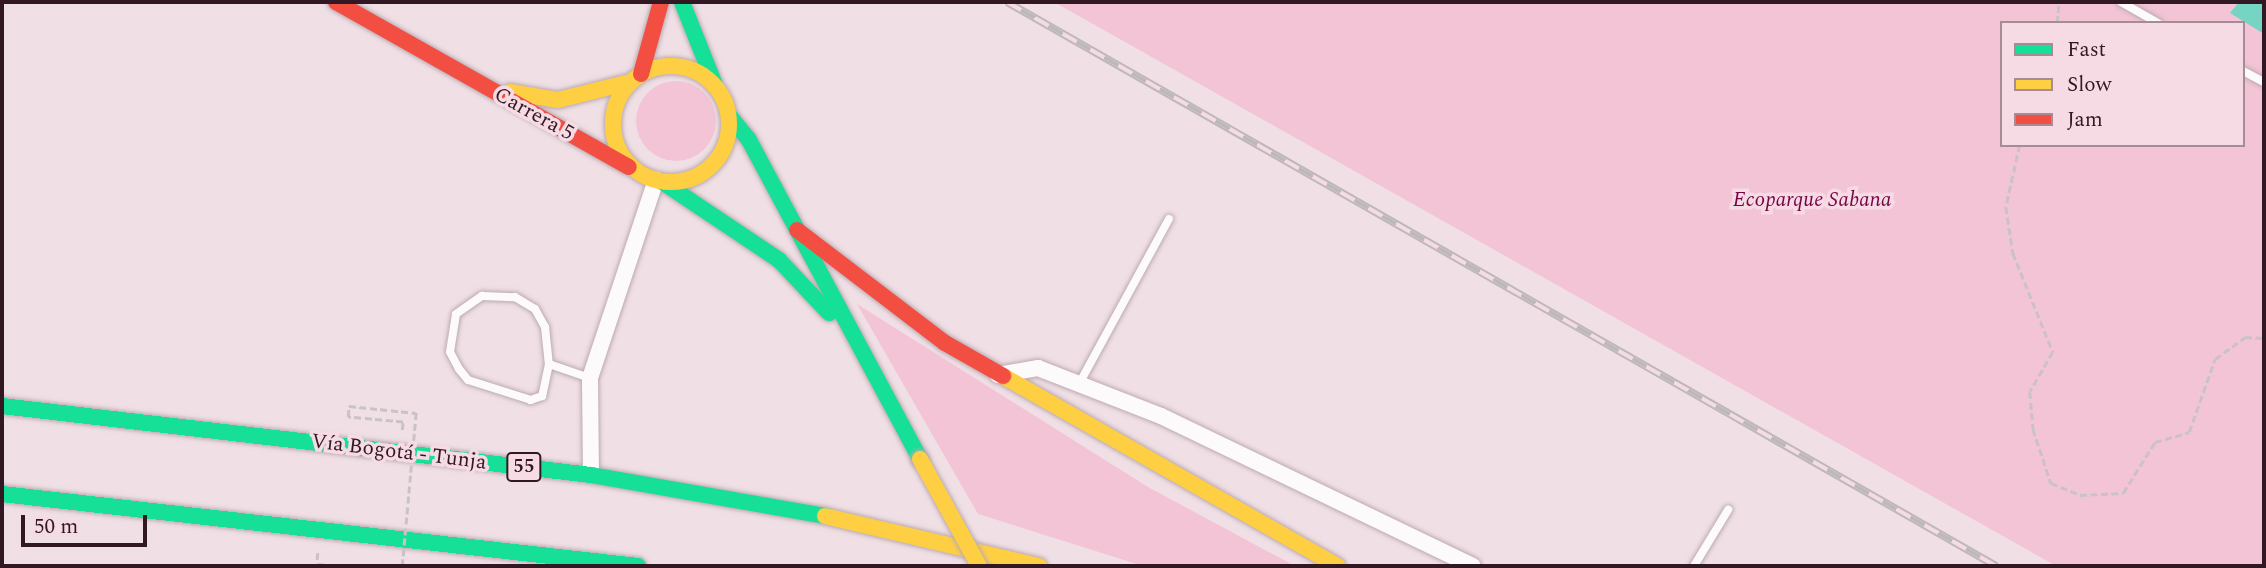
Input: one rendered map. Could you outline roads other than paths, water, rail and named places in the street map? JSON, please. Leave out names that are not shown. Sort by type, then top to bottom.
[{"type":"main road","name":"Carrera 5","points":[[337,2],[428,56],[640,173]]},
{"type":"main road","points":[[641,74],[661,2]]},
{"type":"main road","points":[[658,181],[683,181],[712,165],[728,136],[727,114],[682,2]]},
{"type":"main road","name":"Carrera 5","points":[[428,56],[523,98],[593,95],[626,83]]},
{"type":"main road","points":[[718,89],[682,68],[641,74],[626,83],[614,132],[623,155],[640,173],[658,181],[779,260],[836,321],[856,360],[871,368]]},
{"type":"main road","points":[[727,114],[749,140],[979,566]]},
{"type":"main road","points":[[797,230],[893,308],[998,375],[1338,566]]},
{"type":"main road","name":"Vía Bogotá - Tunja","points":[[2,406],[590,475],[781,506],[1039,566]]},
{"type":"main road","points":[[2,494],[638,566]]},
{"type":"street","points":[[590,475],[590,378],[658,181]]},
{"type":"street","points":[[998,375],[1027,367],[1161,416],[1473,566]]},
{"type":"lane","points":[[2121,2],[2154,21]]},
{"type":"lane","points":[[2245,72],[2264,82]]},
{"type":"lane","points":[[1079,384],[1169,219]]},
{"type":"lane","points":[[482,296],[515,297],[535,309],[545,327],[549,364],[547,388],[531,400],[468,380],[450,352],[456,314],[482,296]]},
{"type":"lane","points":[[549,364],[590,378]]},
{"type":"lane","points":[[1694,566],[1728,510]]},
{"type":"railway","points":[[1007,2],[1996,566]]},
{"type":"park label","name":"Ecoparque Sabana","points":[[1812,200]]}]
